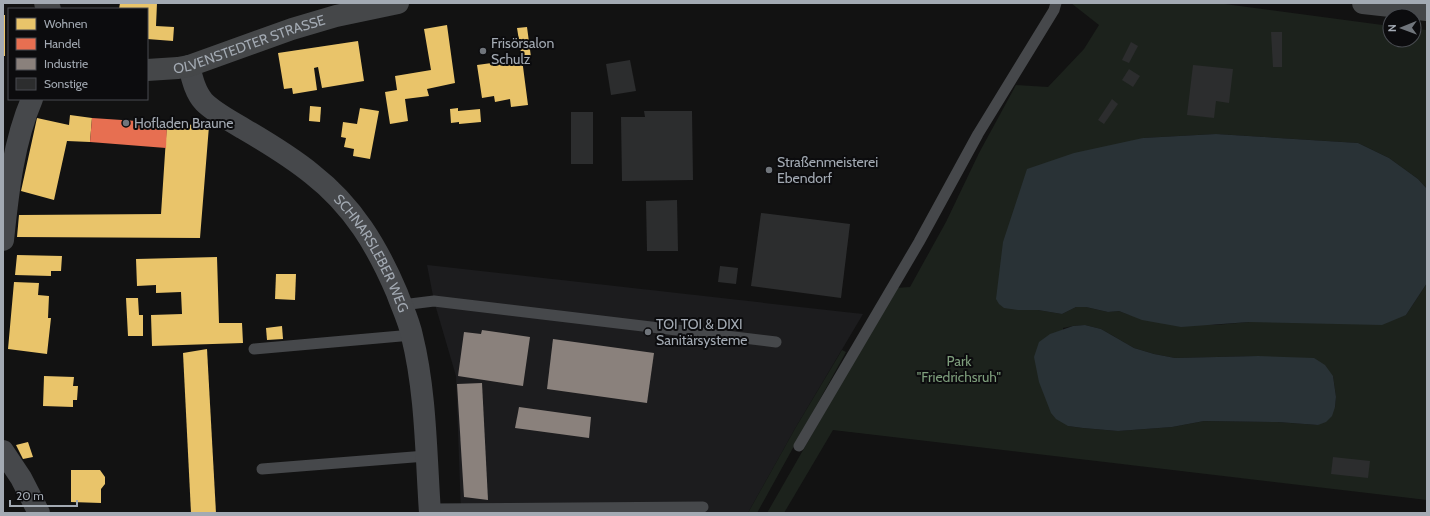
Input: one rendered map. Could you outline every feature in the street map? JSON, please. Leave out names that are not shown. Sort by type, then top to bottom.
[{"type":"main road","name":"OLVENSTEDTER STRASSE","points":[[148,70],[173,69],[189,66],[307,24],[336,16],[398,3]]},
{"type":"main road","points":[[1363,3],[1427,10]]},
{"type":"street","name":"SCHNARSLEBER WEG","points":[[189,66],[196,91],[204,102],[211,108],[290,157],[313,174],[343,202],[372,242],[390,276],[412,335],[424,410],[430,511]]},
{"type":"street","points":[[3,240],[15,154],[21,129],[32,100]]},
{"type":"street","points":[[3,451],[21,478],[39,513]]},
{"type":"lane","points":[[799,446],[919,242],[978,134],[1054,10],[1056,3]]},
{"type":"lane","points":[[402,305],[434,301],[776,342]]},
{"type":"lane","points":[[254,349],[412,335]]},
{"type":"lane","points":[[262,469],[426,456]]},
{"type":"lane","points":[[430,511],[703,507]]},
{"type":"shaded area","points":[[1216,134],[1358,143],[1389,158],[1418,179],[1427,189],[1427,283],[1406,315],[1382,325],[1249,322],[1181,327],[1142,320],[1119,311],[1108,312],[1086,307],[1076,307],[1062,314],[1038,310],[1004,308],[999,304],[996,299],[1003,242],[1027,169],[1074,153],[1143,138]]},
{"type":"shaded area","points":[[427,265],[863,314],[796,427],[748,513],[461,513],[456,376],[434,301]]},
{"type":"shaded area","points":[[1085,325],[1101,329],[1134,348],[1175,358],[1258,356],[1314,358],[1325,365],[1333,376],[1336,397],[1332,416],[1326,422],[1318,425],[1278,422],[1204,421],[1172,427],[1118,431],[1068,426],[1056,419],[1051,413],[1039,382],[1034,357],[1039,342],[1050,334],[1073,326]]},
{"type":"green space","name":"Park \"Friedrichsruh\"","points":[[1071,3],[1217,3],[1382,25],[1382,48],[1422,48],[1422,30],[1427,30],[1427,189],[1418,179],[1389,158],[1358,143],[1216,134],[1143,138],[1018,310],[1038,310],[1062,314],[1076,307],[1086,307],[1108,312],[1119,311],[1130,315],[1215,325],[1249,322],[1406,315],[1427,283],[1427,500],[833,430],[784,513],[767,513],[896,288],[910,287],[946,222],[979,153],[1016,85],[1048,87],[1084,49],[1099,25]],"holes":[[[1085,325],[1101,329],[1134,348],[1175,358],[1258,356],[1333,376],[1336,397],[1335,407],[1318,425],[1278,422],[1204,421],[1172,427],[1118,431],[1068,426],[1063,328]]]},
{"type":"green space","points":[[842,350],[846,352],[757,513],[748,513],[796,427]]},
{"type":"building: Wohnen","points":[[120,3],[157,3],[156,26],[174,27],[173,41],[148,39],[148,8],[119,8]]},
{"type":"building: Wohnen","points":[[3,15],[5,15],[5,56],[3,56]]},
{"type":"building: Wohnen","points":[[447,25],[455,83],[427,89],[429,96],[405,99],[408,121],[390,124],[385,92],[397,90],[395,76],[431,70],[424,29]]},
{"type":"building: Wohnen","points":[[527,27],[531,57],[522,59],[517,28]]},
{"type":"building: Wohnen","points":[[358,41],[364,81],[322,88],[318,67],[314,68],[317,90],[293,94],[292,88],[284,89],[278,53]]},
{"type":"building: Wohnen","points":[[522,59],[528,105],[511,107],[510,99],[495,102],[494,96],[482,98],[477,65]]},
{"type":"building: Wohnen","points":[[310,106],[321,107],[320,122],[309,121]]},
{"type":"building: Wohnen","points":[[360,108],[379,111],[370,159],[353,156],[354,149],[344,147],[346,138],[341,137],[343,122],[357,124]]},
{"type":"building: Wohnen","points":[[458,108],[458,111],[480,109],[481,122],[459,124],[459,122],[451,123],[450,109]]},
{"type":"building: Wohnen","points":[[70,115],[92,118],[90,142],[67,141],[54,200],[21,191],[37,118],[69,125]]},
{"type":"building: Wohnen","points":[[167,123],[209,126],[200,238],[17,237],[19,215],[161,214]]},
{"type":"building: Wohnen","points":[[17,255],[62,256],[61,271],[51,271],[51,276],[15,275]]},
{"type":"building: Wohnen","points":[[217,257],[219,323],[242,323],[243,343],[152,346],[151,315],[182,314],[181,292],[156,293],[156,285],[137,286],[136,259]]},
{"type":"building: Wohnen","points":[[276,274],[296,274],[295,300],[275,299]]},
{"type":"building: Wohnen","points":[[14,282],[39,283],[38,295],[49,296],[48,318],[51,318],[47,354],[8,349]]},
{"type":"building: Wohnen","points":[[126,298],[138,298],[139,315],[143,315],[143,336],[128,336]]},
{"type":"building: Wohnen","points":[[282,326],[283,339],[267,340],[266,328]]},
{"type":"building: Wohnen","points":[[207,349],[216,513],[191,513],[183,353]]},
{"type":"building: Wohnen","points":[[44,376],[74,377],[73,386],[78,386],[77,400],[73,400],[73,407],[43,406]]},
{"type":"building: Wohnen","points":[[28,442],[33,457],[23,459],[16,445]]},
{"type":"building: Wohnen","points":[[71,470],[100,470],[105,477],[105,484],[101,489],[101,503],[71,502]]},
{"type":"building: Handel","points":[[92,118],[167,123],[166,148],[90,142]]},
{"type":"building: Industrie","points":[[482,330],[530,337],[523,386],[458,376],[464,332],[481,334]]},
{"type":"building: Industrie","points":[[553,339],[654,353],[647,403],[547,389]]},
{"type":"building: Industrie","points":[[482,383],[488,500],[464,497],[457,384]]},
{"type":"building: Industrie","points":[[519,407],[591,417],[589,438],[515,428]]},
{"type":"building: Sonstige","points":[[1271,32],[1282,32],[1282,67],[1273,67]]},
{"type":"building: Sonstige","points":[[1131,42],[1138,46],[1129,63],[1122,60]]},
{"type":"building: Sonstige","points":[[630,60],[636,91],[611,95],[606,64]]},
{"type":"building: Sonstige","points":[[1193,65],[1233,69],[1229,103],[1216,101],[1214,118],[1187,115]]},
{"type":"building: Sonstige","points":[[1129,69],[1140,76],[1133,87],[1122,80]]},
{"type":"building: Sonstige","points":[[1112,99],[1118,104],[1104,124],[1098,120]]},
{"type":"building: Sonstige","points":[[644,111],[692,111],[693,180],[622,181],[621,117],[645,117]]},
{"type":"building: Sonstige","points":[[571,112],[593,112],[593,164],[571,164]]},
{"type":"building: Sonstige","points":[[677,200],[678,251],[647,251],[646,201]]},
{"type":"building: Sonstige","points":[[761,213],[850,224],[841,298],[751,286]]},
{"type":"building: Sonstige","points":[[720,266],[738,268],[736,284],[718,282]]},
{"type":"building: Sonstige","points":[[1333,457],[1370,461],[1368,478],[1331,474]]},
{"type":"place","name":"Frisörsalon Schulz","points":[[483,51]]},
{"type":"place","name":"Hofladen Braune","points":[[126,123]]},
{"type":"place","name":"Straßenmeisterei Ebendorf","points":[[769,170]]},
{"type":"place","name":"TOI TOI & DIXI Sanitärsysteme","points":[[648,332]]}]
